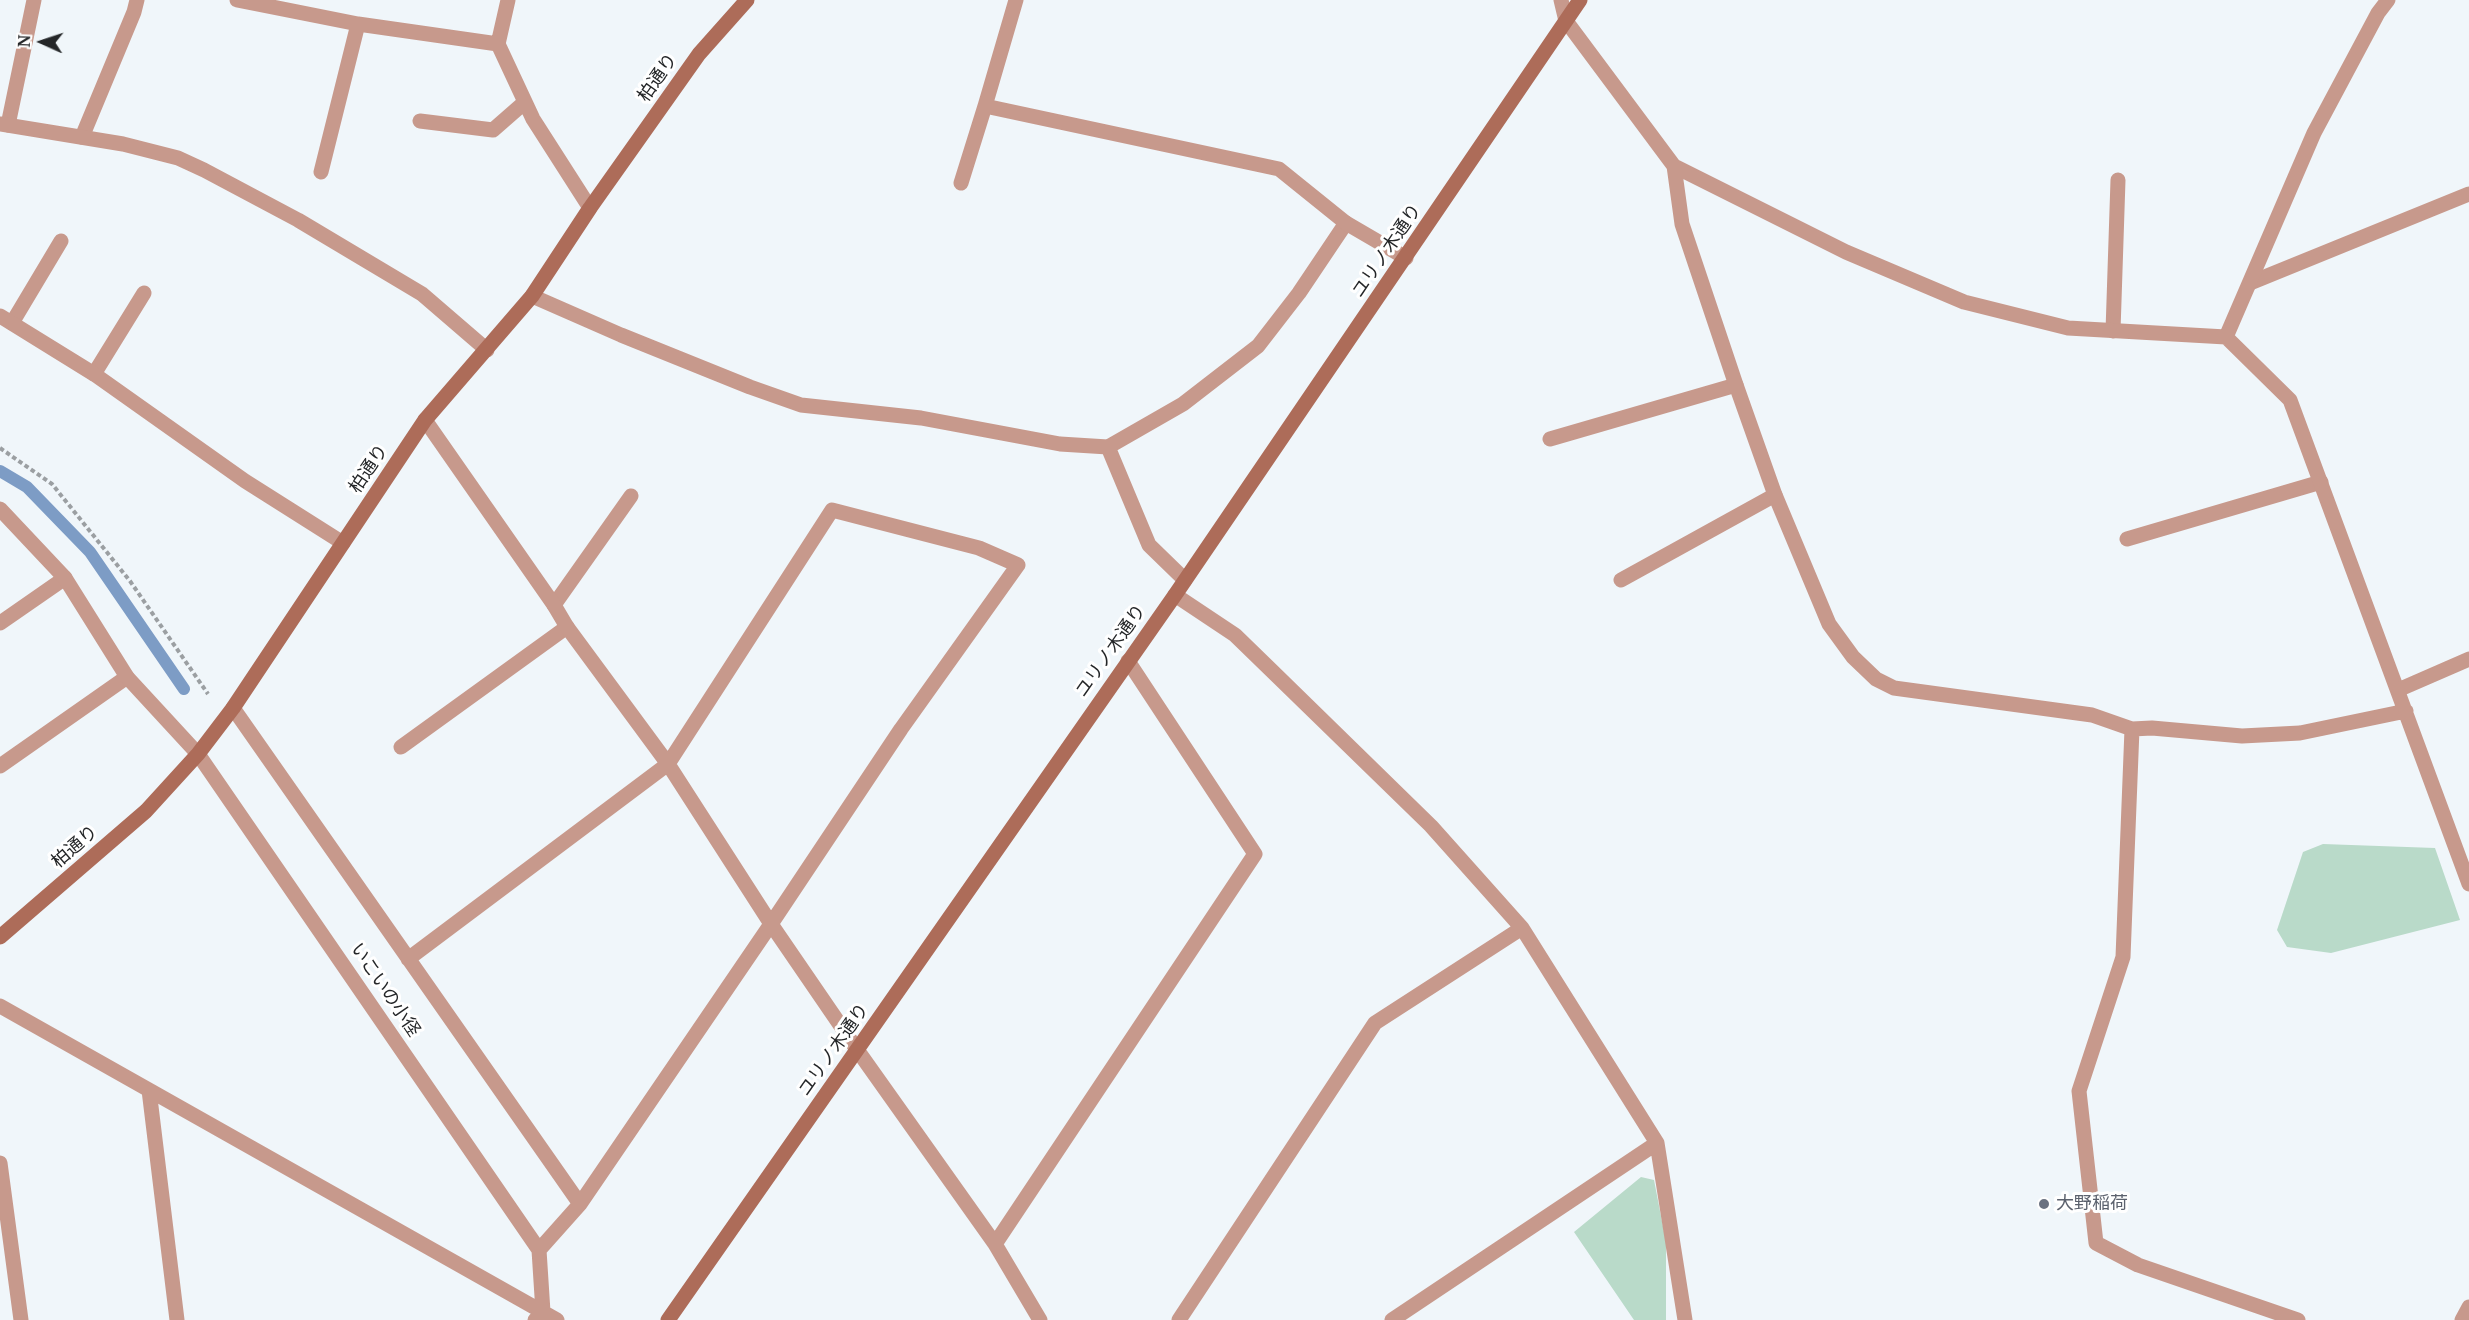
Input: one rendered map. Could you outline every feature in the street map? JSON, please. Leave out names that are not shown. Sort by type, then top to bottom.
[{"type":"street","points":[[34,0],[4,124],[123,144],[178,158],[204,170],[298,220],[422,294],[487,350]]},
{"type":"street","points":[[82,137],[137,0]]},
{"type":"street","points":[[237,0],[358,24],[498,44]]},
{"type":"street","points":[[508,0],[498,44],[533,119],[590,207]]},
{"type":"street","name":"柏通り","points":[[0,938],[146,812],[198,754],[233,708],[425,420],[532,296],[590,207],[699,54],[747,0]]},
{"type":"street","points":[[961,183],[1016,0]]},
{"type":"street","points":[[1561,0],[1566,21],[1674,166],[1846,252],[1964,302],[2068,328],[2226,337],[2290,400],[2469,884]]},
{"type":"street","name":"ユリノ木通り","points":[[668,1320],[858,1052],[1175,595],[1580,0]]},
{"type":"street","points":[[2226,337],[2314,133],[2378,13],[2388,0]]},
{"type":"street","points":[[321,172],[358,24]]},
{"type":"street","points":[[420,121],[493,130],[525,102]]},
{"type":"street","points":[[986,106],[1279,169],[1346,223],[1406,258]]},
{"type":"street","points":[[1674,166],[1682,224],[1775,495],[1829,624],[1853,657],[1876,679],[1894,688],[2092,715],[2132,729],[2152,728],[2242,736],[2300,733],[2406,711]]},
{"type":"street","points":[[2113,330],[2118,180]]},
{"type":"street","points":[[2250,283],[2469,194]]},
{"type":"street","points":[[532,296],[621,335],[801,405],[921,417],[1060,444],[1108,447],[1183,404],[1258,346],[1299,293],[1346,223]]},
{"type":"street","points":[[61,241],[6,320],[94,374],[245,481],[343,543]]},
{"type":"street","points":[[94,374],[144,293]]},
{"type":"street","points":[[1550,439],[1736,385]]},
{"type":"street","points":[[425,420],[567,627],[668,764],[771,924],[858,1052],[995,1244],[1040,1320]]},
{"type":"street","points":[[1108,447],[1149,545],[1185,580]]},
{"type":"street","points":[[2127,539],[2321,482]]},
{"type":"street","points":[[1621,580],[1775,495]]},
{"type":"street","points":[[554,605],[631,496]]},
{"type":"street","name":"いこいの小径","points":[[0,509],[65,578],[128,677],[198,754],[539,1250]]},
{"type":"street","points":[[408,959],[668,764],[832,510],[979,548],[1018,566],[901,729],[580,1204],[539,1250],[539,1316]]},
{"type":"street","points":[[0,623],[65,578]]},
{"type":"street","points":[[1175,595],[1235,635],[1431,826],[1522,928],[1657,1143],[1685,1320]]},
{"type":"street","points":[[401,747],[567,627]]},
{"type":"street","points":[[2398,690],[2469,659]]},
{"type":"street","points":[[995,1244],[1255,854],[1128,661]]},
{"type":"street","points":[[0,766],[128,677]]},
{"type":"street","points":[[233,708],[580,1204]]},
{"type":"street","points":[[2132,729],[2123,957],[2079,1091],[2096,1243],[2138,1265],[2298,1320]]},
{"type":"street","points":[[1179,1320],[1375,1023],[1522,928]]},
{"type":"street","points":[[0,1006],[539,1316],[557,1320]]},
{"type":"street","points":[[149,1090],[177,1320]]},
{"type":"street","points":[[1392,1320],[1657,1143]]},
{"type":"street","points":[[0,1164],[21,1320]]},
{"type":"street","points":[[2462,1320],[2469,1307]]},
{"type":"path","points":[[0,448],[52,484],[130,581],[209,695],[233,708]]},
{"type":"green space","points":[[2323,844],[2435,848],[2460,920],[2331,953],[2287,947],[2277,930],[2303,852]]},
{"type":"green space","points":[[1641,1177],[1654,1180],[1666,1242],[1666,1320],[1634,1320],[1574,1232]]},
{"type":"waterway","points":[[0,471],[27,487],[90,552],[184,689]]},
{"type":"place","name":"大野稲荷","points":[[2044,1204]]}]
